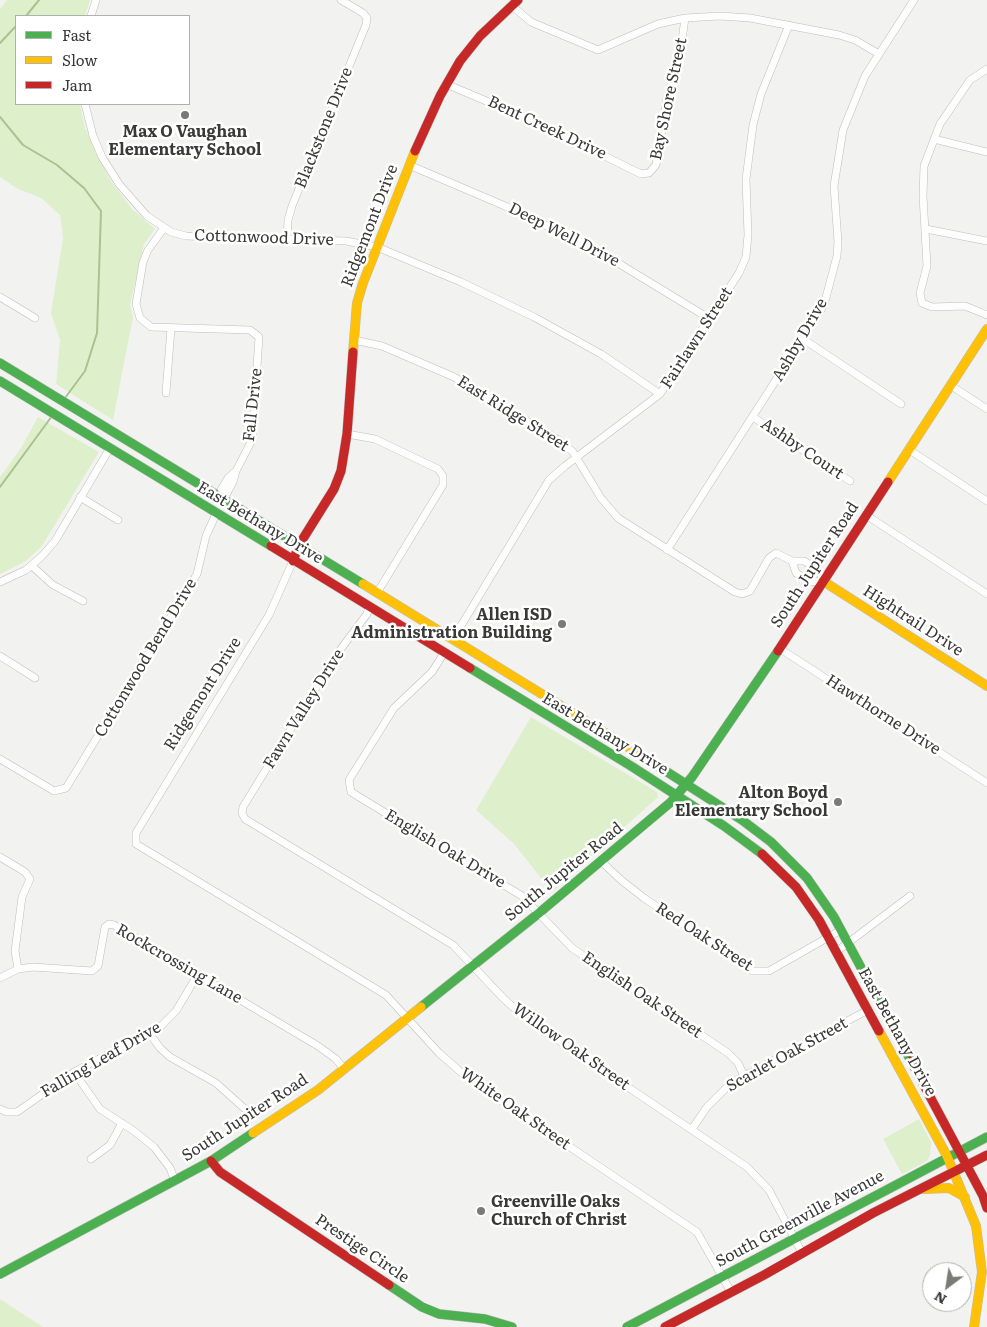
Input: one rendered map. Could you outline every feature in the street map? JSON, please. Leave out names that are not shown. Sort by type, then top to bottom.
[{"type":"main road","name":"Ridgemont Drive","points":[[293,561],[299,545],[334,489],[341,471],[347,434],[358,303],[377,247],[410,165],[446,84],[460,61],[480,36],[515,3]]},
{"type":"main road","name":"South Jupiter Road","points":[[0,1274],[211,1161],[318,1090],[539,913],[677,795],[719,740],[987,329]]},
{"type":"main road","name":"East Bethany Drive","points":[[0,363],[566,708],[687,784],[756,830],[785,854],[807,878],[841,930],[959,1150],[983,1196],[987,1208]]},
{"type":"main road","name":"East Bethany Drive","points":[[0,381],[677,795],[762,854],[796,887],[828,938],[868,1010],[947,1156],[966,1198],[979,1236],[984,1266],[974,1327]]},
{"type":"main road","points":[[216,514],[221,497]]},
{"type":"main road","name":"Hightrail Drive","points":[[823,581],[987,686]]},
{"type":"main road","points":[[369,607],[377,593]]},
{"type":"main road","points":[[444,653],[453,639]]},
{"type":"main road","points":[[557,722],[566,708]]},
{"type":"main road","points":[[796,887],[807,878]]},
{"type":"main road","points":[[868,1010],[880,1004]]},
{"type":"main road","points":[[907,1082],[919,1076]]},
{"type":"main road","name":"South Greenville Avenue","points":[[627,1327],[947,1156],[987,1137]]},
{"type":"main road","name":"South Greenville Avenue","points":[[665,1327],[914,1191],[987,1155]]},
{"type":"main road","name":"Prestige Circle","points":[[211,1161],[220,1172],[235,1183],[422,1307],[439,1314],[485,1318],[512,1327]]},
{"type":"main road","points":[[914,1191],[929,1188],[949,1188],[966,1198]]},
{"type":"street","points":[[91,15],[96,0]]},
{"type":"street","name":"Blackstone Drive","points":[[287,240],[288,220],[292,206],[366,25],[367,18],[363,13],[342,0]]},
{"type":"street","name":"Ashby Drive","points":[[667,550],[824,305],[835,267],[838,242],[834,186],[843,130],[861,83],[914,0]]},
{"type":"street","points":[[515,3],[531,22],[598,50],[658,24],[685,18],[736,16],[848,37],[879,54]]},
{"type":"street","name":"Bay Shore Street","points":[[646,174],[651,172],[656,166],[667,99],[681,48],[685,18]]},
{"type":"street","name":"Fairlawn Street","points":[[453,639],[549,480],[660,394],[739,273],[746,257],[748,235],[746,179],[753,125],[761,94],[789,25]]},
{"type":"street","points":[[987,69],[970,80],[940,124],[924,166],[923,196],[927,266],[920,293],[922,303],[932,307],[965,306],[987,315]]},
{"type":"street","name":"Bent Creek Drive","points":[[446,84],[536,122],[641,174],[646,174]]},
{"type":"street","name":"Cottonwood Drive","points":[[86,105],[93,136],[113,175],[134,204],[164,228],[186,236],[346,240],[377,247],[461,282],[534,316],[601,354],[660,394]]},
{"type":"street","points":[[934,139],[947,144],[987,152]]},
{"type":"street","name":"Deep Well Drive","points":[[410,165],[505,206],[594,249],[710,319]]},
{"type":"street","points":[[164,228],[148,250],[143,262],[136,308],[140,318],[151,327],[170,328],[166,393]]},
{"type":"street","points":[[926,229],[987,241]]},
{"type":"street","points":[[0,297],[34,318]]},
{"type":"street","name":"Fall Drive","points":[[170,328],[250,330],[258,334],[260,343],[252,440],[236,472],[228,478],[221,490],[221,497]]},
{"type":"street","points":[[803,339],[901,404]]},
{"type":"street","name":"East Ridge Street","points":[[354,340],[382,346],[464,382],[560,441],[577,457],[600,498],[613,514],[667,550],[735,592],[742,594]]},
{"type":"street","points":[[950,385],[987,409]]},
{"type":"street","name":"Ashby Court","points":[[753,417],[850,481]]},
{"type":"street","points":[[347,434],[374,439],[438,469],[443,476],[443,485],[377,593]]},
{"type":"street","points":[[0,582],[32,566],[55,541],[110,448]]},
{"type":"street","points":[[908,449],[987,501]]},
{"type":"street","points":[[80,497],[118,520]]},
{"type":"street","name":"Cottonwood Bend Drive","points":[[0,759],[50,789],[58,792],[69,785],[197,574],[206,536],[216,514]]},
{"type":"street","points":[[866,515],[987,594]]},
{"type":"street","name":"Hightrail Drive","points":[[742,594],[750,590],[772,555],[780,553],[792,561],[804,561],[819,570],[823,581],[812,582],[796,573],[792,561]]},
{"type":"street","name":"Ridgemont Drive","points":[[135,840],[136,833],[269,615],[293,561]]},
{"type":"street","points":[[32,566],[53,585],[83,601]]},
{"type":"street","name":"Fawn Valley Drive","points":[[242,813],[243,807],[305,704],[348,638],[363,620],[369,607]]},
{"type":"street","name":"Hawthorne Drive","points":[[779,648],[987,783]]},
{"type":"street","name":"English Oak Drive","points":[[444,653],[432,672],[394,708],[351,776],[349,789],[354,796],[514,890],[539,913]]},
{"type":"street","points":[[0,656],[35,678]]},
{"type":"street","name":"Willow Oak Street","points":[[242,813],[248,821],[453,945],[504,1000],[528,1020],[747,1167],[760,1179],[777,1202],[802,1253]]},
{"type":"street","name":"White Oak Street","points":[[135,840],[138,846],[378,990],[394,1002],[439,1053],[484,1091],[697,1232],[731,1292]]},
{"type":"street","points":[[0,857],[25,872],[30,879],[22,897],[14,952],[18,969]]},
{"type":"street","name":"Red Oak Street","points":[[601,861],[644,898],[753,972],[768,971],[841,930]]},
{"type":"street","points":[[836,952],[910,896]]},
{"type":"street","name":"English Oak Street","points":[[539,913],[560,938],[584,957],[728,1052],[738,1063],[744,1076]]},
{"type":"street","name":"Rockcrossing Lane","points":[[0,978],[18,969],[43,967],[92,971],[98,966],[103,931],[109,924],[198,974],[318,1046],[336,1059],[344,1069]]},
{"type":"street","name":"Falling Leaf Drive","points":[[0,1109],[12,1113],[22,1110],[74,1072],[150,1034],[168,1020],[198,974]]},
{"type":"street","name":"Scarlet Oak Street","points":[[692,1129],[707,1107],[722,1090],[744,1076],[868,1010]]},
{"type":"street","points":[[150,1034],[166,1053],[216,1083],[244,1109]]},
{"type":"street","points":[[74,1072],[84,1090],[100,1109],[154,1147],[162,1156],[175,1181]]},
{"type":"street","points":[[91,1159],[110,1145],[122,1123]]},
{"type":"green space","points":[[7,0],[90,0],[85,15],[15,15],[15,105],[80,105],[85,128],[110,180],[132,209],[155,229],[144,244],[130,305],[133,317],[113,420],[56,384],[60,340],[51,313],[63,238],[60,215],[41,198],[18,189],[0,177],[0,9]]},
{"type":"green space","points":[[38,417],[99,452],[42,546],[26,561],[0,574],[0,477],[21,448]]},
{"type":"green space","points":[[531,717],[657,792],[658,797],[552,892],[514,844],[476,810]]},
{"type":"green space","points":[[919,1119],[931,1142],[930,1156],[927,1161],[902,1174],[883,1139]]},
{"type":"green space","points":[[0,1299],[43,1327],[0,1327]]},
{"type":"waterway","points":[[27,15],[39,0]]},
{"type":"waterway","points":[[0,43],[15,27]]},
{"type":"waterway","points":[[0,117],[23,145],[57,165],[84,188],[101,211],[97,333],[85,371],[65,398]]},
{"type":"waterway","points":[[0,487],[52,416]]},
{"type":"traffic: fast","points":[[0,363],[363,584]]},
{"type":"traffic: fast","points":[[0,381],[271,546]]},
{"type":"traffic: fast","points":[[421,1007],[539,913],[671,802],[692,777],[778,651]]},
{"type":"traffic: fast","points":[[470,668],[631,766],[724,826],[762,854]]},
{"type":"traffic: fast","points":[[636,752],[742,820],[771,842],[807,878],[834,917],[911,1061]]},
{"type":"traffic: fast","points":[[0,1274],[211,1161],[253,1133]]},
{"type":"traffic: fast","points":[[627,1327],[987,1137]]},
{"type":"traffic: fast","points":[[389,1285],[422,1307],[439,1314],[485,1319],[512,1327]]},
{"type":"traffic: slow","points":[[353,352],[357,303],[363,283],[415,151]]},
{"type":"traffic: slow","points":[[888,482],[987,329]]},
{"type":"traffic: slow","points":[[823,581],[987,686]]},
{"type":"traffic: slow","points":[[363,584],[636,752]]},
{"type":"traffic: slow","points":[[253,1133],[318,1090],[421,1007]]},
{"type":"traffic: slow","points":[[879,1031],[947,1156],[976,1226],[982,1272],[974,1327]]},
{"type":"traffic: slow","points":[[924,1189],[949,1188],[965,1197]]},
{"type":"traffic: jam","points":[[415,151],[440,96],[460,61],[480,36],[518,0]]},
{"type":"traffic: jam","points":[[293,561],[299,545],[334,489],[341,471],[347,434],[353,352]]},
{"type":"traffic: jam","points":[[778,651],[888,482]]},
{"type":"traffic: jam","points":[[271,546],[470,668]]},
{"type":"traffic: jam","points":[[762,854],[796,887],[819,920],[879,1031]]},
{"type":"traffic: jam","points":[[911,1061],[983,1196],[987,1208]]},
{"type":"traffic: jam","points":[[665,1327],[764,1275],[873,1213],[987,1155]]},
{"type":"traffic: jam","points":[[211,1161],[220,1172],[389,1285]]},
{"type":"place","name":"Max O Vaughan Elementary School","points":[[185,115]]},
{"type":"place","name":"Allen ISD Administration Building","points":[[562,624]]},
{"type":"place","name":"Alton Boyd Elementary School","points":[[838,802]]},
{"type":"place","name":"Greenville Oaks Church of Christ","points":[[481,1211]]}]
